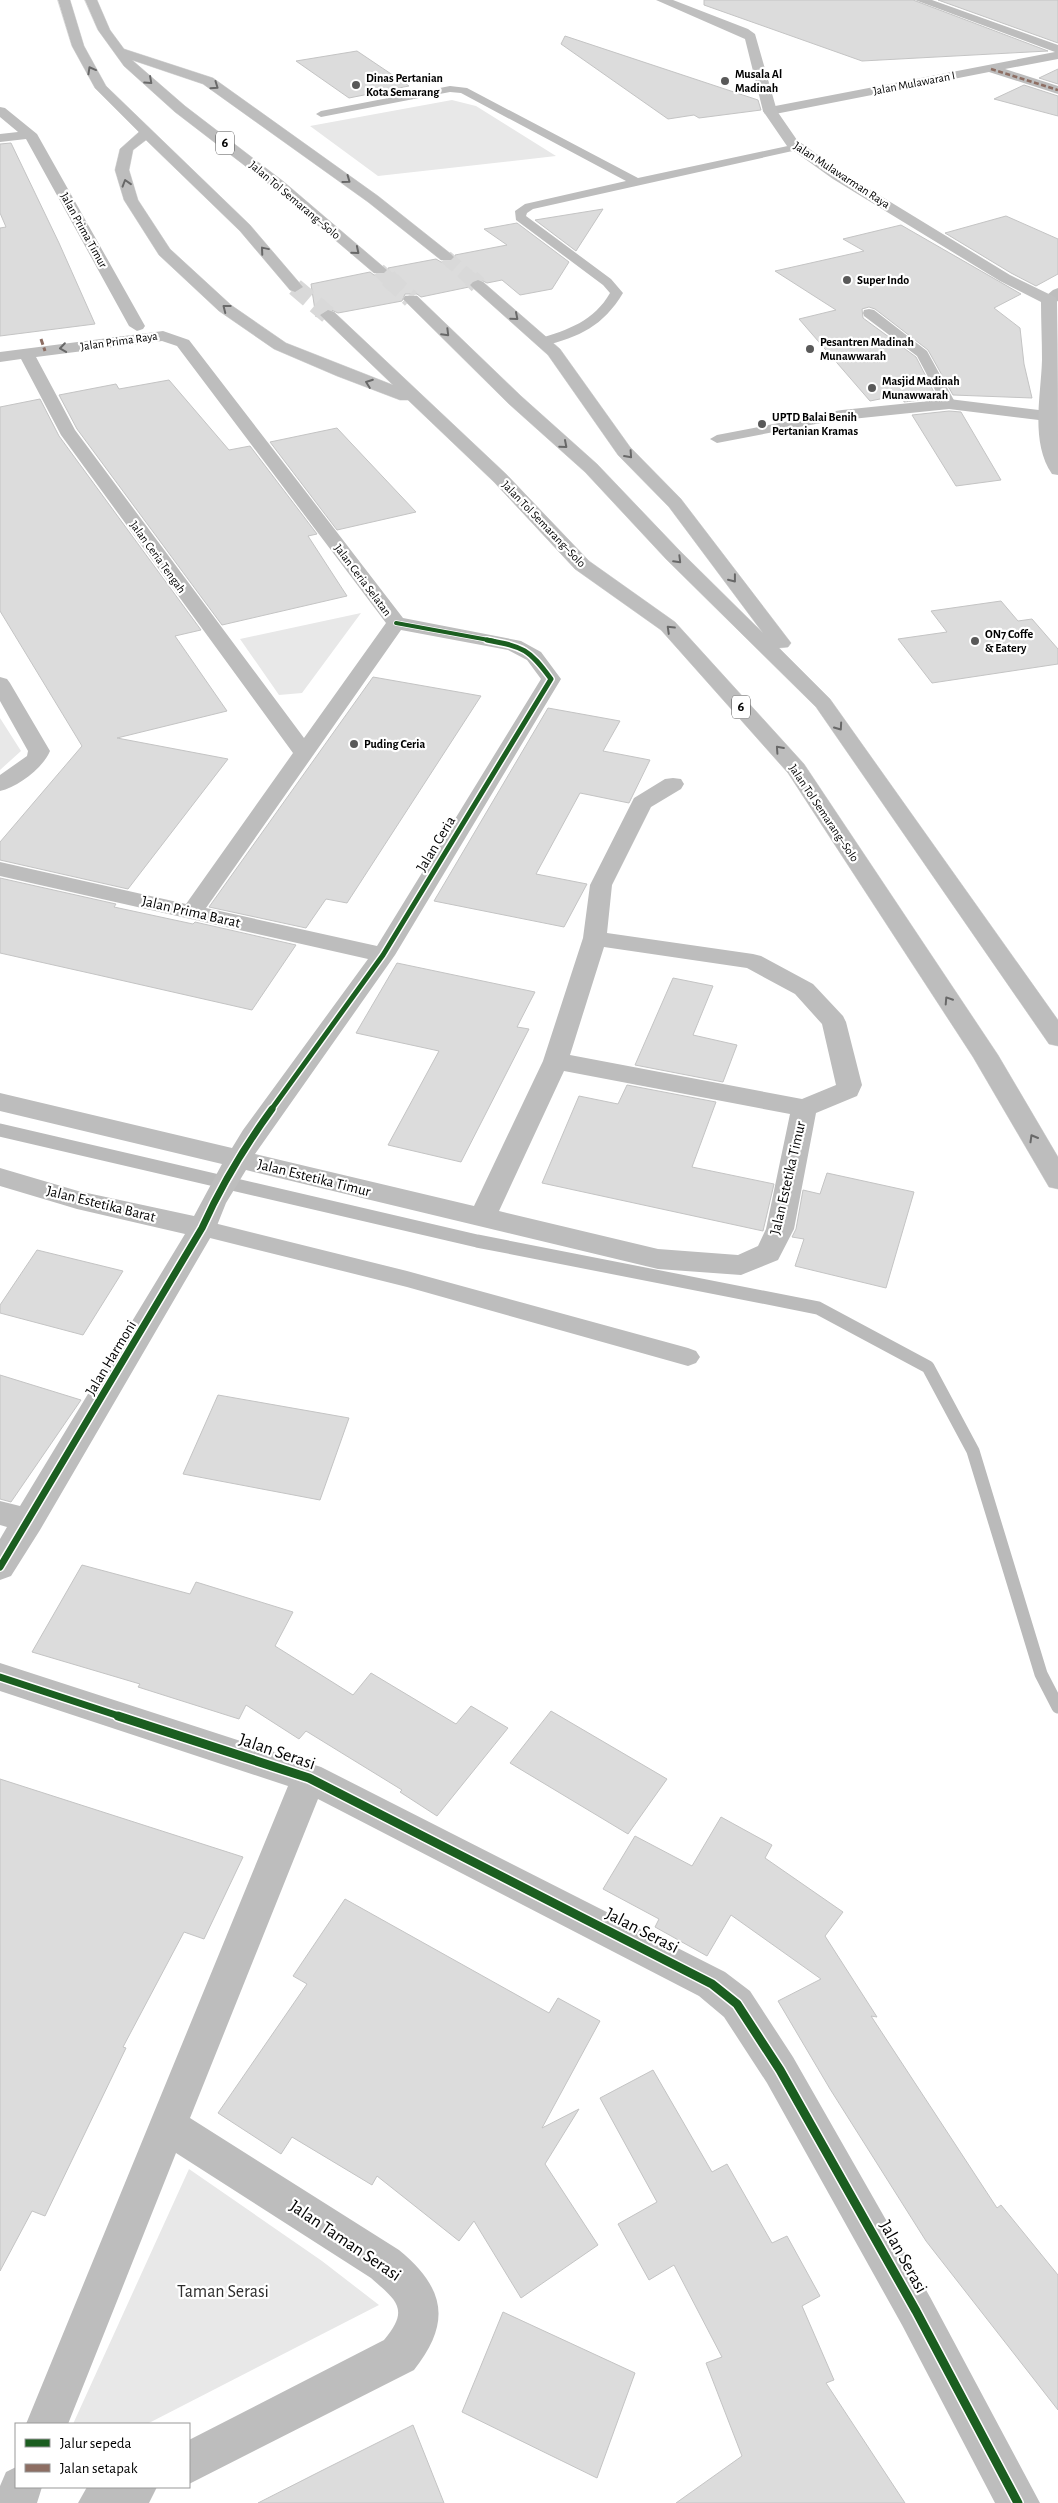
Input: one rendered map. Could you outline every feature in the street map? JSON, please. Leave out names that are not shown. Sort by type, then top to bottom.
[{"type":"main road","points":[[64,0],[78,46],[101,88],[245,228],[295,287]]},
{"type":"main road","name":"Jalan Tol Semarang–Solo","points":[[91,0],[104,30],[128,63],[180,109],[279,185],[379,270]]},
{"type":"main road","name":"Jalan Mulawarman Raya","points":[[662,0],[744,32],[751,37],[770,111],[789,141],[838,176],[1005,278],[1053,305]]},
{"type":"main road","points":[[921,0],[1058,49]]},
{"type":"main road","points":[[943,8],[962,3]]},
{"type":"main road","points":[[120,52],[208,81],[373,199],[446,257]]},
{"type":"main road","name":"Jalan Mulawaran I","points":[[770,111],[1058,55]]},
{"type":"main road","points":[[991,69],[1058,90]]},
{"type":"main road","name":"Jalan Prima Timur","points":[[0,111],[30,134],[137,326]]},
{"type":"main road","points":[[146,133],[127,149],[122,170],[131,200],[164,252],[224,308],[280,346],[343,373],[415,399]]},
{"type":"main road","points":[[0,138],[30,134]]},
{"type":"main road","points":[[478,285],[543,342],[568,368],[624,451],[674,503],[758,611],[1058,1038]]},
{"type":"main road","points":[[411,299],[509,395],[591,468],[673,555],[822,703]]},
{"type":"main road","points":[[1053,305],[1047,416],[1054,434],[1051,456],[1058,470]]},
{"type":"main road","name":"Jalan Tol Semarang–Solo","points":[[328,315],[500,478],[582,565],[668,626],[796,768],[985,1055],[1058,1180]]},
{"type":"main road","name":"Jalan Prima Raya","points":[[0,345],[137,326],[153,328],[164,336]]},
{"type":"main road","name":"Jalan Prima Raya","points":[[0,357],[164,336]]},
{"type":"main road","name":"Jalan Ceria Selatan","points":[[164,336],[182,343],[396,623],[192,912]]},
{"type":"main road","name":"Jalan Ceria Tengah","points":[[26,353],[67,431],[304,752]]},
{"type":"main road","points":[[842,415],[949,404],[978,406],[1047,416]]},
{"type":"main road","name":"Jalan Ceria","points":[[238,1163],[252,1136],[383,955],[551,679],[534,656],[514,645],[396,623]]},
{"type":"main road","points":[[0,683],[39,751],[36,759],[0,785]]},
{"type":"main road","points":[[482,1218],[556,1061],[595,938],[601,885],[642,803],[673,784]]},
{"type":"main road","name":"Jalan Prima Barat","points":[[0,869],[383,955]]},
{"type":"main road","name":"Jalan Estetika Timur","points":[[556,1061],[804,1108],[848,1090],[849,1085],[834,1022],[804,989],[753,961],[595,938]]},
{"type":"main road","name":"Jalan Estetika Timur","points":[[0,1102],[238,1163],[658,1259],[741,1265],[768,1253],[780,1229],[804,1108]]},
{"type":"main road","name":"Jalan Harmoni","points":[[0,1567],[29,1521],[238,1163]]},
{"type":"main road","name":"Jalan Estetika Barat","points":[[0,1177],[77,1200],[205,1221]]},
{"type":"main road","points":[[0,1513],[29,1521]]},
{"type":"main road","name":"Jalan Serasi","points":[[0,1677],[309,1778],[712,1984],[737,2004],[780,2070],[902,2285],[1018,2503]]},
{"type":"main road","points":[[46,2423],[309,1778]]},
{"type":"main road","name":"Jalan Taman Serasi","points":[[167,2125],[401,2276],[411,2290],[418,2305],[420,2318],[418,2332],[399,2355],[190,2461]]},
{"type":"main road","points":[[15,2503],[21,2488]]},
{"type":"main road","points":[[100,2503],[134,2488]]},
{"type":"lane","points":[[321,114],[450,89],[463,90],[637,182]]},
{"type":"lane","points":[[543,342],[580,330],[595,321],[608,310],[617,293],[607,282],[520,216],[521,211],[530,206],[797,147]]},
{"type":"lane","points":[[869,313],[922,354],[949,404]]},
{"type":"lane","points":[[717,439],[842,415]]},
{"type":"lane","points":[[205,1221],[688,1357]]},
{"type":"green space","points":[[452,100],[476,106],[556,156],[378,176],[310,126]]},
{"type":"green space","points":[[361,613],[302,693],[279,695],[240,639]]},
{"type":"green space","points":[[0,718],[21,751],[0,770]]},
{"type":"green space","name":"Taman Serasi","points":[[189,2169],[322,2261],[379,2305],[149,2423],[73,2423]]},
{"type":"building","points":[[704,0],[913,0],[1048,51],[862,61],[704,5]]},
{"type":"building","points":[[938,0],[1058,0],[1058,43]]},
{"type":"building","points":[[565,36],[758,100],[761,110],[699,118],[694,115],[668,119],[561,44]]},
{"type":"building","points":[[357,51],[409,86],[349,98],[296,61]]},
{"type":"building","points":[[1058,69],[1058,84],[1039,78]]},
{"type":"building","points":[[1024,85],[1058,96],[1058,116],[994,99]]},
{"type":"building","points":[[11,143],[95,324],[0,336],[0,228],[6,227],[0,213],[0,144]]},
{"type":"building","points":[[603,209],[576,251],[535,220]]},
{"type":"building","points":[[1006,216],[1058,239],[1058,274],[1036,286],[945,233]]},
{"type":"building","points":[[517,223],[569,262],[552,289],[520,295],[502,280],[487,283],[477,278],[469,284],[469,287],[421,297],[417,294],[405,294],[402,301],[338,313],[327,308],[316,317],[311,284],[370,272],[374,275],[384,275],[388,268],[436,259],[441,262],[451,262],[455,255],[507,245],[484,229]]},
{"type":"building","points":[[901,225],[1021,294],[994,308],[1020,328],[1024,364],[1032,398],[953,395],[928,350],[875,309],[869,307],[862,309],[863,318],[916,357],[937,398],[904,402],[900,395],[870,401],[799,319],[836,310],[775,271],[864,251],[843,239]]},
{"type":"building","points":[[169,380],[229,450],[250,446],[317,534],[308,536],[347,596],[222,625],[77,429],[59,395],[116,384],[119,389]]},
{"type":"building","points":[[40,399],[59,436],[201,630],[175,636],[227,711],[117,738],[228,759],[128,889],[0,860],[0,842],[82,746],[0,611],[0,407]]},
{"type":"building","points":[[949,411],[961,412],[1001,480],[956,486],[912,415]]},
{"type":"building","points":[[337,428],[416,512],[337,530],[270,442]]},
{"type":"building","points":[[1001,601],[1018,621],[1032,619],[1058,649],[1058,664],[932,683],[898,639],[947,632],[931,611]]},
{"type":"building","points":[[373,677],[481,696],[347,903],[326,899],[306,928],[209,907]]},
{"type":"building","points":[[548,708],[620,721],[603,751],[650,760],[629,803],[580,793],[536,874],[587,884],[564,927],[434,901]]},
{"type":"building","points":[[0,878],[116,904],[114,907],[193,924],[195,922],[296,945],[252,1010],[0,953]]},
{"type":"building","points":[[397,963],[535,992],[517,1027],[529,1029],[461,1162],[388,1145],[439,1051],[356,1033]]},
{"type":"building","points":[[673,978],[713,986],[693,1035],[737,1045],[723,1082],[635,1065]]},
{"type":"building","points":[[627,1085],[716,1102],[692,1167],[774,1184],[763,1231],[542,1183],[579,1096],[618,1104]]},
{"type":"building","points":[[827,1173],[914,1192],[886,1288],[795,1266],[804,1239],[792,1237],[796,1229],[803,1190],[820,1194]]},
{"type":"building","points":[[37,1250],[123,1271],[83,1335],[0,1313],[0,1305]]},
{"type":"building","points":[[0,1375],[81,1400],[11,1502],[0,1499]]},
{"type":"building","points":[[218,1395],[349,1418],[320,1500],[183,1474]]},
{"type":"building","points":[[82,1565],[190,1594],[196,1582],[293,1612],[275,1646],[353,1695],[371,1673],[456,1724],[471,1706],[508,1728],[437,1816],[400,1792],[402,1790],[306,1731],[299,1739],[246,1705],[239,1719],[138,1687],[140,1684],[32,1652]]},
{"type":"building","points":[[551,1711],[667,1779],[628,1834],[510,1763]]},
{"type":"building","points":[[0,1779],[243,1857],[204,1939],[184,1932],[123,2047],[126,2048],[45,2216],[32,2211],[0,2271]]},
{"type":"building","points":[[721,1817],[772,1845],[765,1858],[843,1912],[825,1936],[877,2017],[871,2016],[997,2208],[1001,2205],[1058,2275],[1058,2410],[926,2241],[830,2089],[778,2001],[821,1979],[731,1915],[707,1956],[655,1927],[659,1919],[603,1889],[635,1836],[692,1866]]},
{"type":"building","points":[[345,1899],[549,2013],[558,1998],[600,2021],[542,2128],[579,2109],[545,2164],[598,2245],[521,2298],[474,2221],[459,2241],[377,2176],[372,2185],[292,2137],[281,2154],[218,2113],[307,1984],[293,1976]]},
{"type":"building","points":[[653,2070],[712,2172],[727,2164],[772,2243],[787,2236],[820,2296],[802,2306],[834,2380],[826,2383],[905,2503],[676,2503],[742,2456],[706,2363],[722,2357],[674,2265],[649,2280],[618,2224],[657,2202],[600,2098]]},
{"type":"building","points":[[503,2312],[635,2373],[597,2478],[462,2412]]},
{"type":"building","points":[[413,2425],[444,2503],[258,2503],[321,2471]]},
{"type":"waterway","points":[[0,1130],[477,1241],[818,1308],[928,1367],[973,1451],[1041,1674],[1058,1707]]},
{"type":"tunnel","points":[[446,257],[472,280]]},
{"type":"tunnel","points":[[379,270],[390,280]]},
{"type":"tunnel","points":[[388,278],[411,299]]},
{"type":"tunnel","points":[[471,278],[478,285]]},
{"type":"tunnel","points":[[295,287],[328,315]]},
{"type":"marked path","points":[[991,69],[1058,90]]},
{"type":"marked path","points":[[41,339],[45,351]]},
{"type":"cycle path","points":[[0,1567],[202,1228],[213,1203],[252,1136],[383,955],[551,679],[534,656],[514,645],[396,623]]},
{"type":"cycle path","points":[[0,1677],[309,1778],[712,1984],[737,2004],[780,2070],[916,2311],[1018,2503]]},
{"type":"place","name":"Musala Al Madinah","points":[[725,81]]},
{"type":"place","name":"Dinas Pertanian Kota Semarang","points":[[356,85]]},
{"type":"place","name":"Super Indo","points":[[847,280]]},
{"type":"place","name":"Pesantren Madinah Munawwarah","points":[[810,349]]},
{"type":"place","name":"Masjid Madinah Munawwarah","points":[[872,388]]},
{"type":"place","name":"UPTD Balai Benih Pertanian Kramas","points":[[762,424]]},
{"type":"place","name":"ON7 Coffe & Eatery","points":[[975,641]]},
{"type":"place","name":"Puding Ceria","points":[[354,744]]}]
